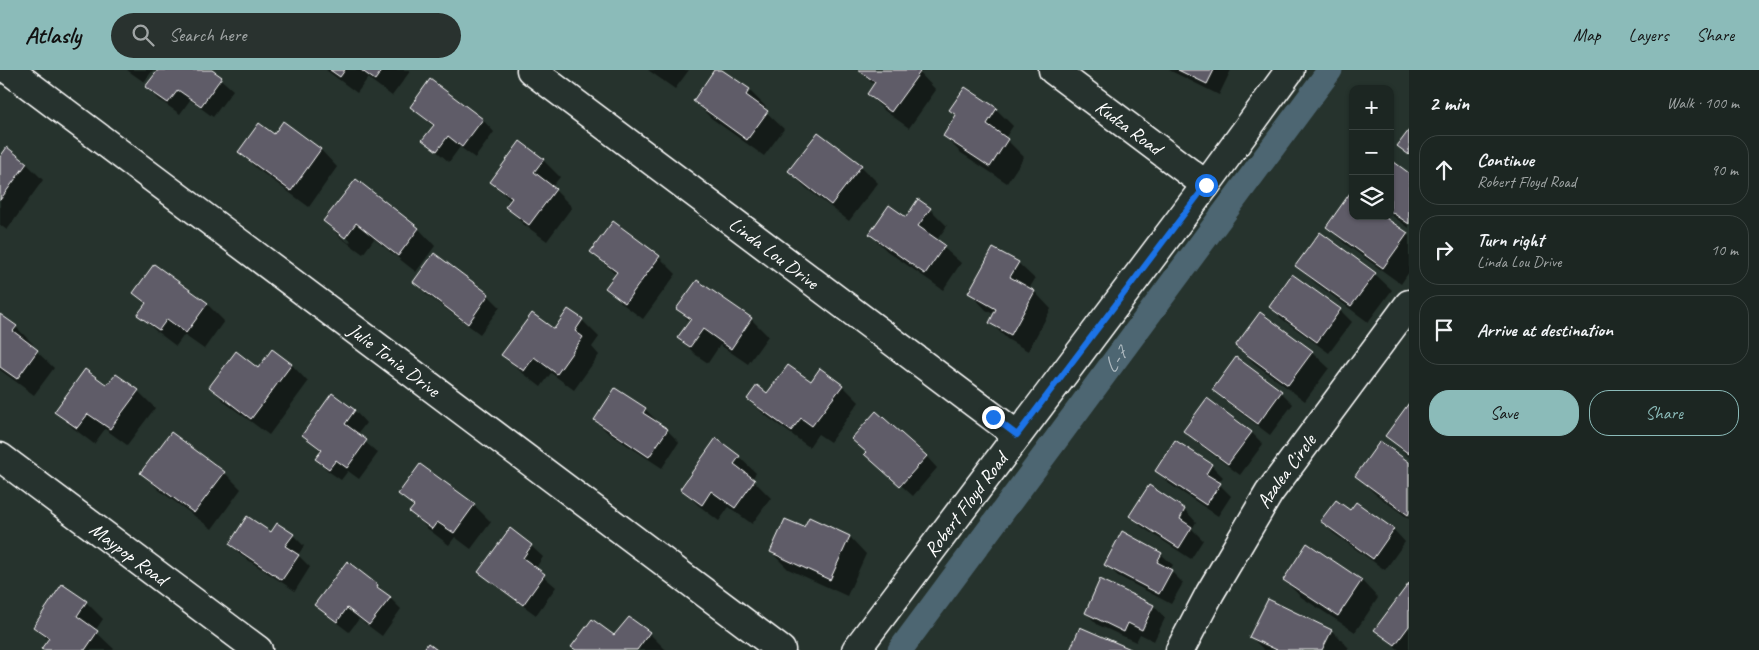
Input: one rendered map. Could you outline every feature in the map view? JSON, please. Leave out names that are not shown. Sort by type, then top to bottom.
[{"type":"street","name":"Julie Tonia Drive","points":[[9,70],[780,650]]},
{"type":"street","name":"Linda Lou Drive","points":[[531,70],[1017,435]]},
{"type":"street","name":"Kudza Road","points":[[1053,70],[1206,185]]},
{"type":"street","name":"Robert Floyd Road","points":[[856,650],[1206,185],[1290,70]]},
{"type":"street","name":"Azalea Circle","points":[[1180,650],[1210,593],[1269,493],[1409,304]]},
{"type":"street","name":"Maypop Road","points":[[0,457],[258,650]]},
{"type":"building","points":[[158,70],[212,70],[222,77],[201,106],[178,90],[168,103],[145,87]]},
{"type":"building","points":[[330,70],[345,70],[340,77]]},
{"type":"building","points":[[361,70],[382,70],[375,80]]},
{"type":"building","points":[[714,70],[722,70],[750,89],[746,95],[768,111],[747,140],[693,101]]},
{"type":"building","points":[[858,70],[917,70],[920,72],[891,112],[867,94],[875,82]]},
{"type":"building","points":[[1178,70],[1214,70],[1207,84]]},
{"type":"building","points":[[430,79],[483,119],[462,147],[448,136],[437,151],[422,140],[434,125],[410,107]]},
{"type":"building","points":[[965,87],[997,108],[987,124],[1008,139],[990,167],[943,136],[956,115],[949,110]]},
{"type":"building","points":[[283,121],[321,149],[291,191],[238,152],[259,123],[274,134]]},
{"type":"building","points":[[1409,130],[1409,155],[1397,146]]},
{"type":"building","points":[[818,132],[862,165],[831,205],[788,171]]},
{"type":"building","points":[[520,141],[544,159],[534,172],[556,189],[529,225],[505,207],[512,198],[490,182]]},
{"type":"building","points":[[7,147],[27,163],[0,200],[0,157]]},
{"type":"building","points":[[1394,162],[1409,173],[1409,224],[1394,214]]},
{"type":"building","points":[[356,179],[419,228],[398,256],[356,223],[345,238],[323,221]]},
{"type":"building","points":[[1349,194],[1349,220],[1389,220],[1408,233],[1383,268],[1326,227]]},
{"type":"building","points":[[918,199],[931,208],[918,226],[945,245],[925,274],[869,234],[889,205],[906,217]]},
{"type":"building","points":[[613,221],[660,256],[625,303],[605,288],[617,272],[590,252]]},
{"type":"building","points":[[1320,232],[1376,273],[1351,306],[1295,266]]},
{"type":"building","points":[[993,248],[1019,262],[1010,277],[1035,291],[1011,335],[989,323],[996,309],[968,293]]},
{"type":"building","points":[[434,253],[489,294],[468,324],[413,282]]},
{"type":"building","points":[[154,264],[208,303],[186,333],[167,319],[159,330],[137,315],[146,303],[133,293]]},
{"type":"building","points":[[1292,274],[1341,309],[1317,342],[1269,307]]},
{"type":"building","points":[[697,280],[752,318],[731,349],[703,329],[690,347],[677,338],[691,319],[676,309]]},
{"type":"building","points":[[568,309],[583,319],[575,331],[583,337],[557,374],[534,357],[524,371],[501,355],[532,313],[554,329]]},
{"type":"building","points":[[1260,312],[1313,351],[1288,385],[1235,346]]},
{"type":"building","points":[[0,314],[17,326],[13,331],[38,350],[17,379],[0,367]]},
{"type":"building","points":[[272,349],[292,364],[251,419],[209,387],[236,351],[258,368]]},
{"type":"building","points":[[1236,357],[1282,391],[1258,424],[1212,390]]},
{"type":"building","points":[[788,365],[811,381],[820,368],[843,385],[812,426],[801,418],[791,431],[747,399],[757,385],[767,393]]},
{"type":"building","points":[[85,369],[107,385],[116,374],[139,390],[110,429],[88,414],[77,428],[54,412]]},
{"type":"building","points":[[615,388],[646,408],[643,413],[668,429],[649,457],[594,420]]},
{"type":"building","points":[[332,393],[355,410],[345,424],[367,440],[347,468],[336,460],[329,469],[315,459],[322,450],[302,435]]},
{"type":"building","points":[[1207,398],[1252,432],[1228,464],[1183,431]]},
{"type":"building","points":[[1409,403],[1409,454],[1385,436]]},
{"type":"building","points":[[876,411],[927,456],[900,486],[864,454],[866,452],[851,439]]},
{"type":"building","points":[[171,432],[225,472],[194,513],[140,473]]},
{"type":"building","points":[[716,438],[740,456],[734,464],[755,480],[735,508],[711,491],[702,505],[680,489]]},
{"type":"building","points":[[1175,440],[1212,464],[1206,474],[1221,483],[1206,505],[1155,471]]},
{"type":"building","points":[[1380,441],[1409,462],[1408,515],[1355,476]]},
{"type":"building","points":[[420,464],[475,504],[454,533],[437,522],[432,529],[409,512],[414,506],[398,494]]},
{"type":"building","points":[[1149,485],[1185,509],[1180,519],[1192,527],[1179,548],[1129,516]]},
{"type":"building","points":[[1336,500],[1350,510],[1356,502],[1394,529],[1373,559],[1320,521]]},
{"type":"building","points":[[247,516],[271,532],[277,523],[294,534],[285,546],[299,555],[282,580],[229,544]]},
{"type":"building","points":[[809,517],[850,536],[830,580],[770,552],[785,519],[804,527]]},
{"type":"building","points":[[510,528],[532,545],[523,558],[545,574],[523,605],[478,572]]},
{"type":"building","points":[[1122,531],[1162,553],[1157,562],[1172,570],[1159,594],[1104,565]]},
{"type":"building","points":[[1307,543],[1362,580],[1338,616],[1283,580]]},
{"type":"building","points":[[347,561],[391,597],[369,625],[347,608],[337,622],[314,605]]},
{"type":"building","points":[[1100,579],[1154,605],[1142,630],[1128,623],[1124,632],[1085,613]]},
{"type":"building","points":[[1409,583],[1409,626],[1395,645],[1374,630]]},
{"type":"building","points":[[62,584],[87,601],[77,616],[98,631],[85,650],[43,650],[41,649],[49,638],[33,627]]},
{"type":"building","points":[[1268,599],[1332,630],[1322,650],[1277,650],[1249,637]]},
{"type":"building","points":[[629,617],[650,632],[637,650],[576,650],[571,647],[592,619],[614,635]]},
{"type":"building","points":[[1080,627],[1133,650],[1070,650]]},
{"type":"building","points":[[428,643],[437,650],[423,650]]},
{"type":"waterway","name":"L-7","points":[[900,650],[1330,70]]},
{"type":"route","points":[[993,417],[1017,435],[1206,185]]}]
